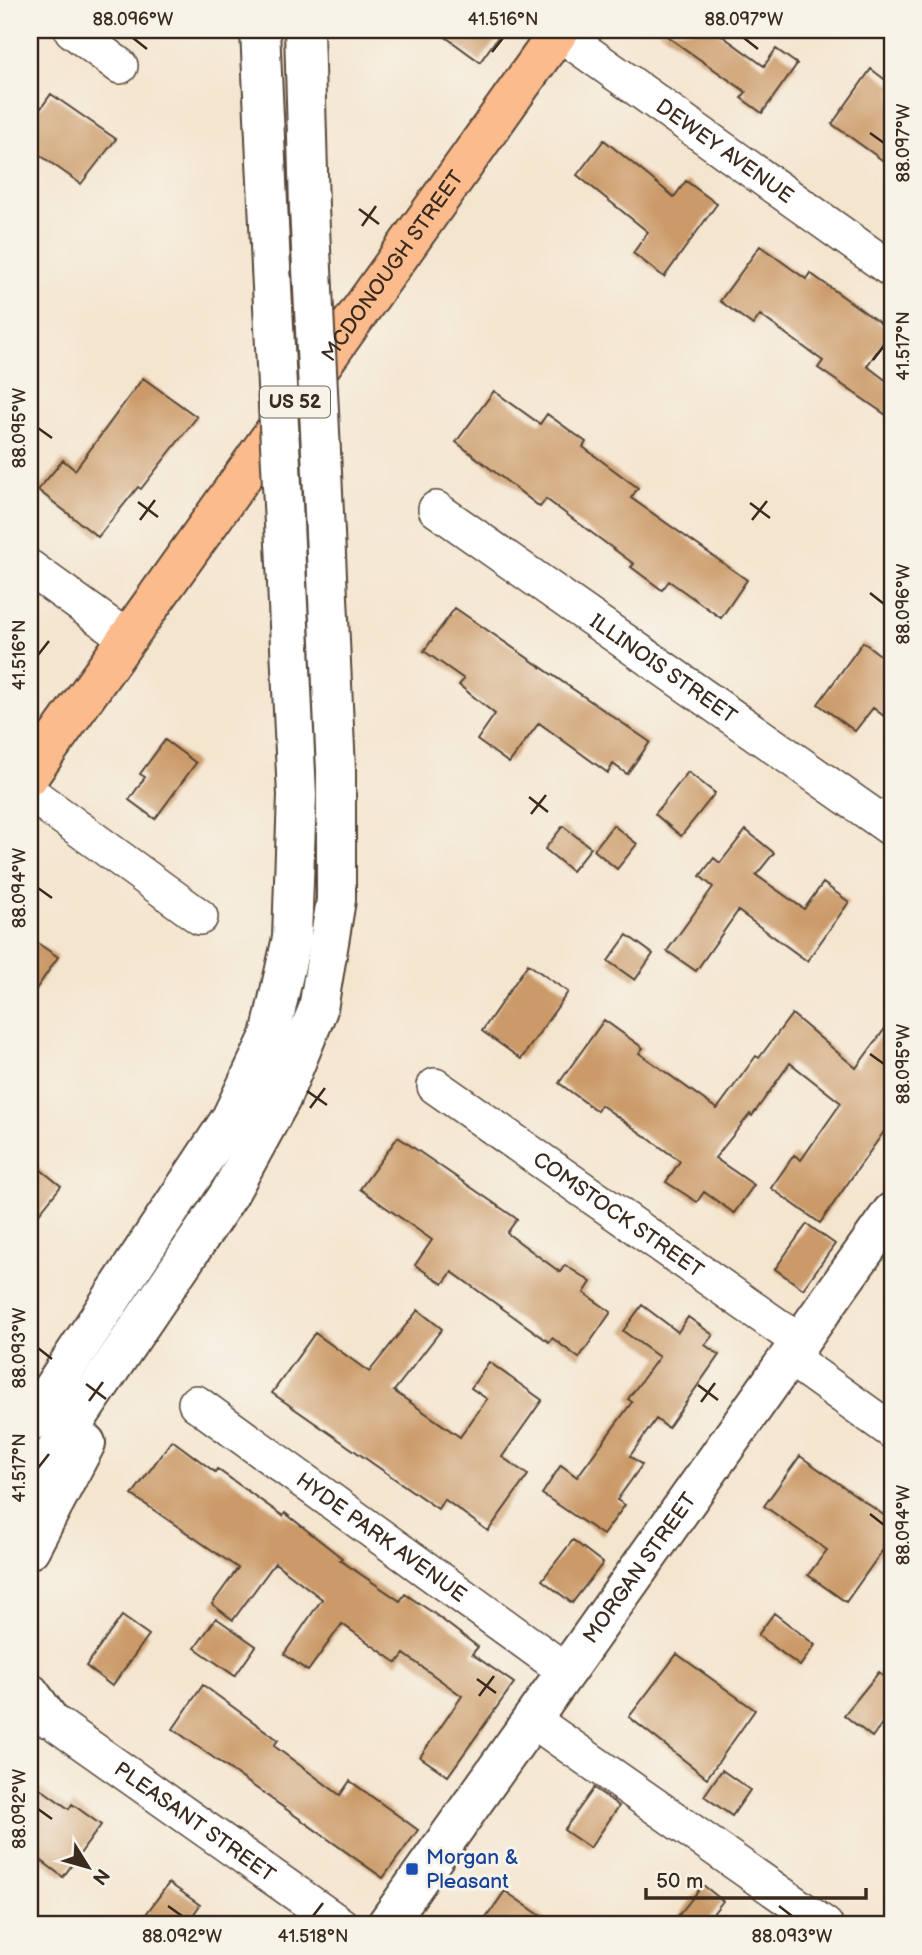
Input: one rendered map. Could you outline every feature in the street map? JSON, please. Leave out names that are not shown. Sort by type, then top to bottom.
[{"type":"main road","name":"MCDONOUGH STREET","points":[[30,775],[559,31]]},
{"type":"street","points":[[72,30],[120,66]]},
{"type":"street","points":[[30,1422],[231,1118],[270,1035],[292,925],[297,795],[260,30]]},
{"type":"street","points":[[30,1549],[75,1463],[281,1099],[318,1009],[336,900],[336,770],[309,208],[304,30]]},
{"type":"street","name":"DEWEY AVENUE","points":[[559,31],[892,270]]},
{"type":"street","name":"ILLINOIS STREET","points":[[436,509],[892,830]]},
{"type":"street","points":[[30,568],[127,638]]},
{"type":"street","points":[[30,793],[200,917]]},
{"type":"street","name":"COMSTOCK STREET","points":[[435,1086],[795,1350],[892,1431]]},
{"type":"street","points":[[30,1488],[229,1194]]},
{"type":"street","name":"MORGAN STREET","points":[[386,1925],[892,1212]]},
{"type":"street","points":[[30,1402],[107,1308]]},
{"type":"street","name":"HYDE PARK AVENUE","points":[[196,1403],[566,1671]]},
{"type":"street","name":"PLEASANT STREET","points":[[39,1705],[341,1925]]},
{"type":"street","points":[[531,1719],[825,1925]]},
{"type":"building","points":[[436,30],[503,30],[480,62]]},
{"type":"building","points":[[658,30],[714,30],[764,66],[776,49],[797,64],[762,113],[741,98],[746,92]]},
{"type":"building","points":[[871,69],[892,85],[892,167],[832,124]]},
{"type":"building","points":[[51,94],[116,139],[81,184],[30,148],[30,99],[41,108]]},
{"type":"building","points":[[604,140],[674,197],[686,181],[717,204],[664,277],[633,253],[648,232],[577,175]]},
{"type":"building","points":[[760,246],[806,279],[810,273],[891,331],[867,366],[892,385],[892,419],[818,368],[823,361],[760,315],[753,325],[720,301]]},
{"type":"building","points":[[143,378],[197,417],[141,489],[138,487],[98,537],[38,490],[63,460],[75,470]]},
{"type":"building","points":[[494,391],[540,424],[547,414],[586,442],[583,447],[638,488],[631,498],[747,580],[721,618],[669,581],[662,590],[631,567],[634,564],[546,499],[540,507],[456,442]]},
{"type":"building","points":[[455,608],[650,742],[627,774],[613,764],[608,773],[539,723],[509,763],[477,740],[495,714],[459,685],[464,679],[424,651]]},
{"type":"building","points":[[863,642],[892,664],[892,722],[873,708],[855,731],[818,704]]},
{"type":"building","points":[[165,740],[196,763],[155,819],[129,800],[145,777],[140,774]]},
{"type":"building","points":[[688,772],[715,793],[681,836],[655,814]]},
{"type":"building","points":[[613,825],[637,844],[617,869],[594,850]]},
{"type":"building","points":[[563,826],[591,848],[572,871],[545,849]]},
{"type":"building","points":[[746,830],[774,853],[756,875],[804,909],[823,883],[849,902],[807,961],[738,911],[696,971],[667,951],[713,887],[700,876],[714,858],[720,863]]},
{"type":"building","points":[[627,935],[653,954],[635,980],[608,961]]},
{"type":"building","points":[[30,938],[58,957],[30,998]]},
{"type":"building","points":[[528,964],[568,992],[521,1059],[482,1031]]},
{"type":"building","points":[[792,1014],[856,1068],[892,1019],[892,1120],[820,1223],[771,1188],[794,1155],[801,1160],[841,1103],[790,1063],[752,1116],[750,1114],[715,1158],[754,1185],[734,1213],[704,1192],[697,1202],[666,1182],[680,1161],[601,1105],[597,1111],[559,1083],[604,1020],[643,1048],[639,1053],[717,1109],[756,1056],[759,1058]]},
{"type":"building","points":[[398,1137],[517,1219],[507,1233],[560,1272],[565,1265],[591,1282],[584,1293],[611,1312],[579,1358],[552,1338],[549,1342],[452,1272],[443,1284],[415,1265],[432,1240],[360,1189]]},
{"type":"building","points":[[30,1161],[61,1186],[30,1225]]},
{"type":"building","points":[[807,1224],[835,1244],[803,1289],[775,1269]]},
{"type":"building","points":[[642,1305],[678,1332],[688,1317],[713,1335],[705,1345],[719,1355],[668,1428],[656,1419],[630,1456],[642,1465],[617,1500],[625,1505],[603,1535],[542,1494],[561,1465],[577,1477],[632,1402],[628,1399],[659,1357],[623,1331]]},
{"type":"building","points":[[418,1310],[442,1329],[394,1391],[460,1437],[487,1399],[471,1388],[489,1362],[542,1400],[502,1457],[528,1475],[488,1531],[444,1499],[438,1509],[272,1393],[315,1333],[369,1372]]},
{"type":"building","points":[[172,1440],[215,1472],[217,1469],[283,1516],[285,1513],[342,1558],[340,1560],[400,1601],[405,1594],[432,1612],[478,1647],[472,1654],[514,1683],[448,1776],[420,1757],[462,1696],[404,1654],[397,1663],[342,1624],[308,1671],[284,1654],[322,1599],[275,1563],[233,1620],[212,1604],[238,1568],[132,1495]]},
{"type":"building","points":[[800,1456],[892,1521],[892,1537],[846,1602],[808,1575],[827,1550],[764,1506]]},
{"type":"building","points":[[573,1540],[603,1563],[572,1603],[542,1580]]},
{"type":"building","points":[[774,1613],[815,1645],[800,1666],[758,1635]]},
{"type":"building","points":[[122,1616],[149,1635],[112,1686],[86,1666]]},
{"type":"building","points":[[216,1618],[256,1646],[235,1676],[195,1648]]},
{"type":"building","points":[[677,1654],[755,1710],[707,1778],[629,1717]]},
{"type":"building","points":[[879,1672],[892,1683],[892,1710],[872,1737],[844,1715]]},
{"type":"building","points":[[203,1685],[278,1740],[274,1746],[340,1795],[350,1781],[418,1830],[383,1878],[173,1729]]},
{"type":"building","points":[[722,1770],[750,1790],[732,1816],[704,1796]]},
{"type":"building","points":[[30,1781],[69,1809],[72,1804],[101,1825],[63,1877],[30,1852]]},
{"type":"building","points":[[594,1788],[619,1806],[590,1848],[564,1830]]},
{"type":"building","points":[[169,1883],[200,1905],[186,1925],[138,1925]]},
{"type":"building","points":[[703,1885],[723,1901],[704,1925],[671,1925]]},
{"type":"building","points":[[505,1891],[554,1925],[481,1925]]},
{"type":"place","name":"Morgan & Pleasant","points":[[412,1869]]}]
